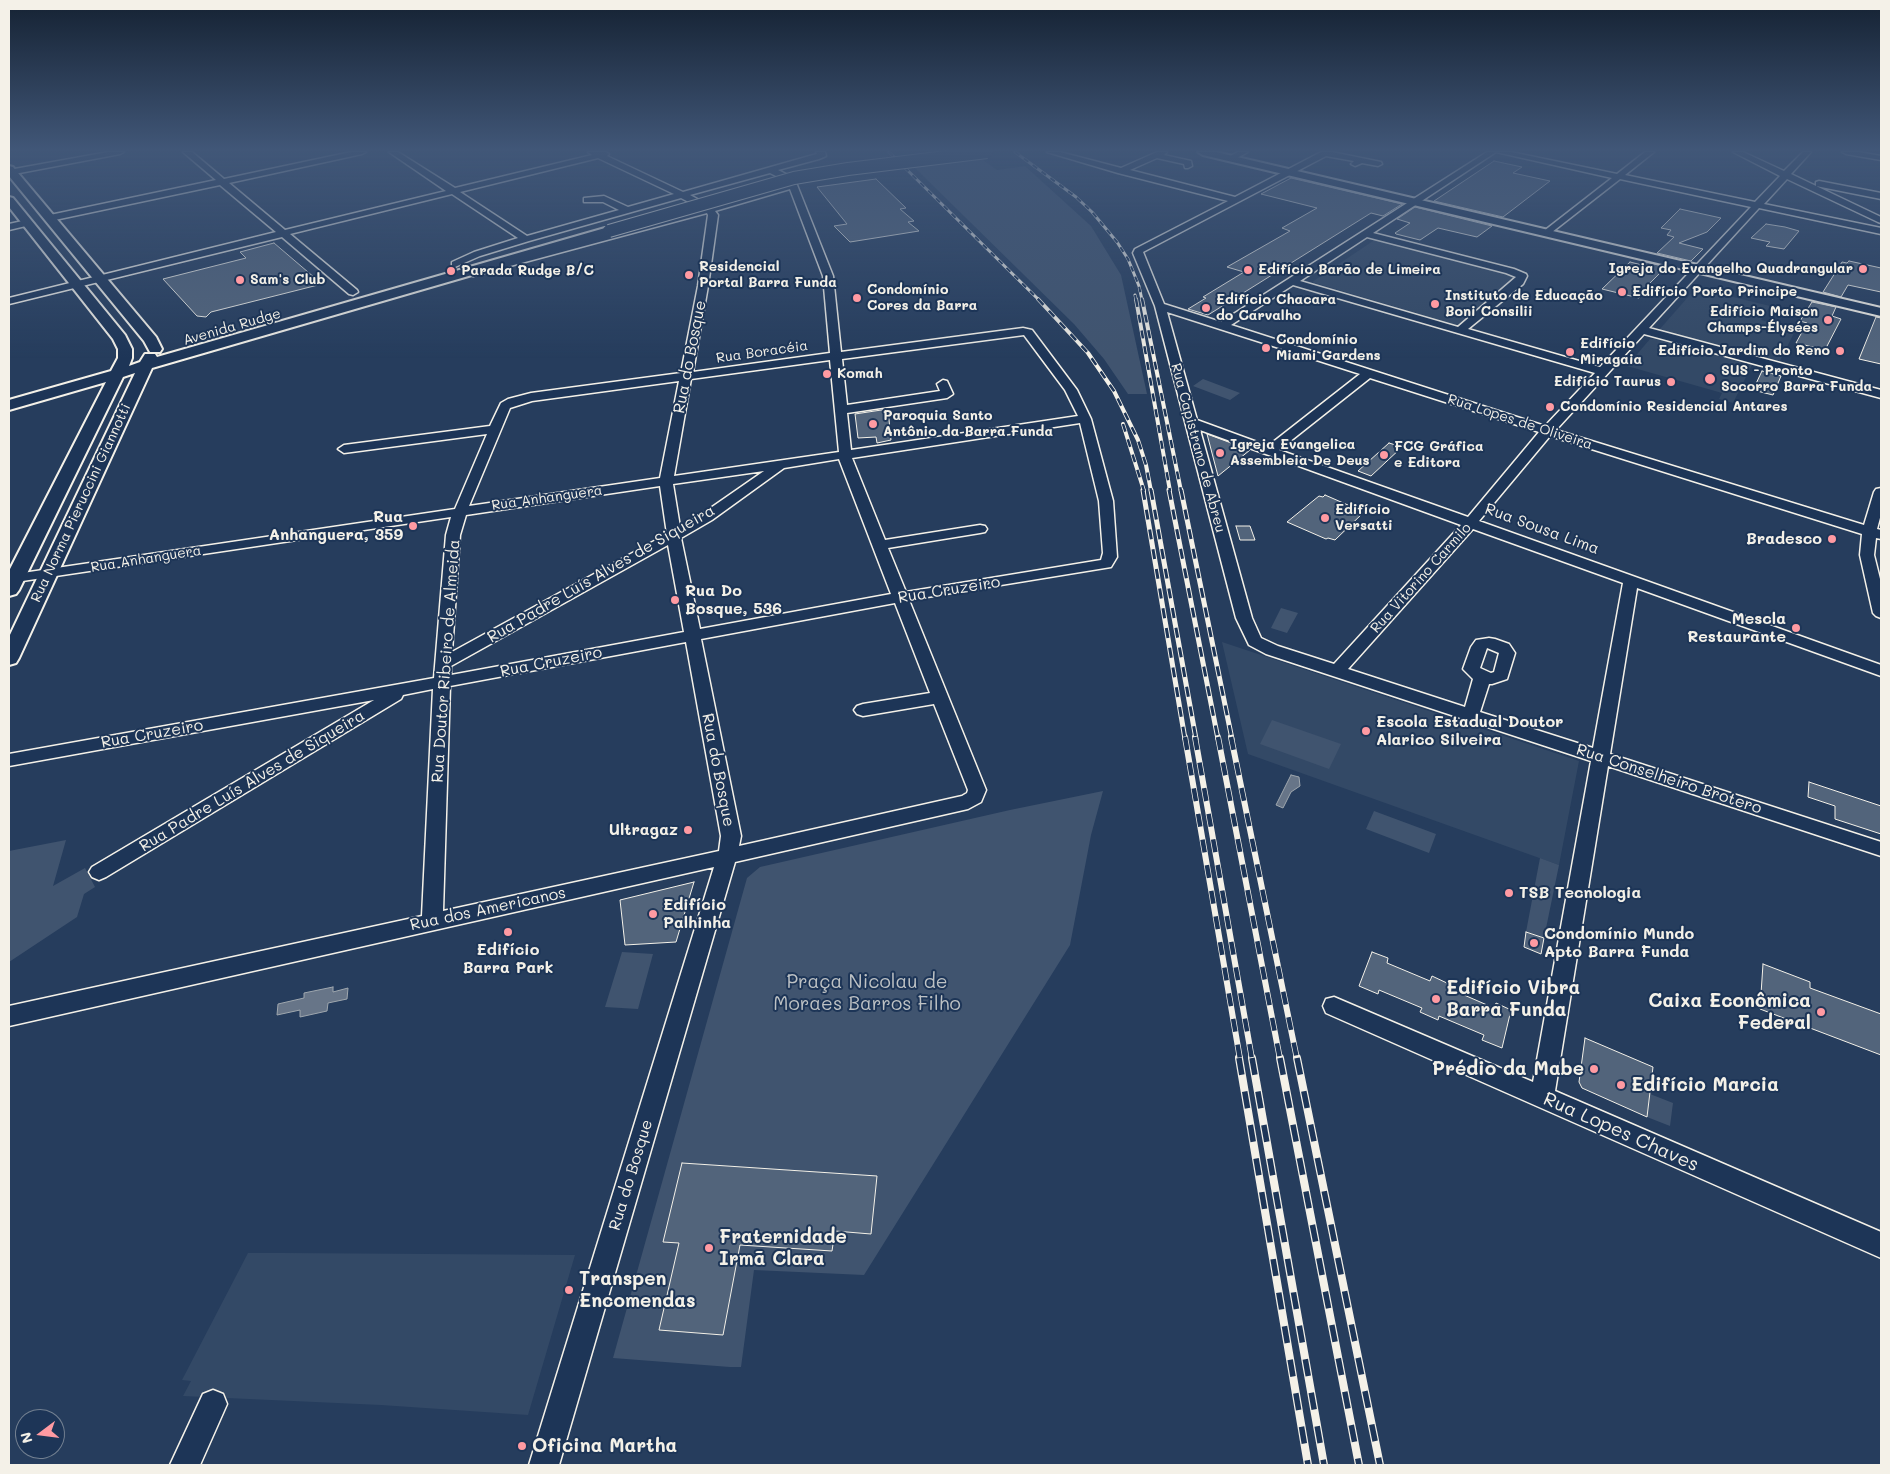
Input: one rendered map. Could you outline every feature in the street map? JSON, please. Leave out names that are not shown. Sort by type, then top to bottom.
[{"type":"main road","points":[[52,221],[151,340],[155,349]]},
{"type":"main road","name":"Avenida Rudge","points":[[9,390],[121,366],[145,365],[608,221]]},
{"type":"main road","name":"Avenida Rudge","points":[[9,405],[121,366],[155,349],[353,292],[453,270],[645,221]]},
{"type":"main road","points":[[1495,221],[1881,312]]},
{"type":"main road","points":[[27,223],[120,338],[125,349],[121,366]]},
{"type":"main road","name":"Rua Norma Pieruccini Giannotti","points":[[9,658],[145,365],[155,349]]},
{"type":"main road","name":"Rua Norma Pieruccini Giannotti","points":[[11,582],[121,366]]},
{"type":"street","points":[[267,221],[353,292]]},
{"type":"street","points":[[9,301],[336,221]]},
{"type":"street","points":[[499,221],[526,239]]},
{"type":"street","name":"Avenida Rudge","points":[[453,270],[477,254],[589,221]]},
{"type":"street","name":"Avenida Rudge","points":[[453,270],[509,265],[671,221]]},
{"type":"street","name":"Rua do Bosque","points":[[544,1465],[727,857],[731,836],[674,536],[666,481],[686,378],[713,221]]},
{"type":"street","points":[[807,221],[828,276],[845,454],[940,697],[863,710]]},
{"type":"street","name":"Rua Capistrano de Abreu","points":[[1196,221],[1138,251],[1160,306],[1244,618],[1258,644]]},
{"type":"street","points":[[1223,326],[1386,221]]},
{"type":"street","points":[[1547,233],[1562,221]]},
{"type":"street","name":"Rua Vitorino Carmilo","points":[[1337,670],[1471,522],[1548,432],[1743,221]]},
{"type":"street","points":[[1830,221],[1881,231]]},
{"type":"street","points":[[9,227],[27,223]]},
{"type":"street","points":[[1366,234],[1522,276],[1519,282],[1461,330]]},
{"type":"street","points":[[1292,282],[1604,372]]},
{"type":"street","name":"Rua Lopes de Oliveira","points":[[1160,306],[1548,432],[1875,534]]},
{"type":"street","points":[[1643,330],[1881,394]]},
{"type":"street","name":"Rua Boracéia","points":[[503,409],[508,404],[525,398],[686,378],[1023,331],[1028,332],[1071,390],[1085,419]]},
{"type":"street","points":[[1270,450],[1369,373]]},
{"type":"street","points":[[840,410],[947,394],[944,384]]},
{"type":"street","name":"Rua Doutor Ribeiro de Almeida","points":[[432,922],[442,682],[453,535],[455,525],[503,409]]},
{"type":"street","name":"Rua Anhanguera","points":[[11,582],[48,574],[461,511],[1085,419]]},
{"type":"street","name":"Rua Cruzeiro","points":[[9,760],[900,598],[1106,564],[1110,557],[1108,520],[1103,486],[1085,419]]},
{"type":"street","name":"Rua Sousa Lima","points":[[1190,422],[1881,671]]},
{"type":"street","points":[[344,448],[496,429]]},
{"type":"street","name":"Rua Padre Luís Alves de Siqueira","points":[[444,663],[707,517],[781,464]]},
{"type":"street","points":[[1881,492],[1875,534],[1867,555],[1881,613]]},
{"type":"street","points":[[670,512],[683,520],[707,517]]},
{"type":"street","points":[[880,545],[980,529]]},
{"type":"street","points":[[1542,1097],[1602,758],[1631,581]]},
{"type":"street","name":"Rua Conselheiro Brotero","points":[[1258,644],[1881,849]]},
{"type":"street","points":[[1472,715],[1482,678]]},
{"type":"street","name":"Rua Padre Luís Alves de Siqueira","points":[[99,872],[404,689]]},
{"type":"street","name":"Rua dos Americanos","points":[[9,1016],[968,802],[974,797],[977,790],[940,697]]},
{"type":"street","name":"Rua Lopes Chaves","points":[[1334,1006],[1881,1245]]},
{"type":"street","points":[[185,1465],[213,1404]]},
{"type":"shaded area","name":"Instituto de Educação Boni Consilii","points":[[1376,239],[1515,276],[1460,326],[1312,282]]},
{"type":"shaded area","points":[[1696,288],[1770,306],[1761,320],[1791,328],[1794,333],[1780,361],[1659,330]]},
{"type":"shaded area","name":"SUS - Pronto Socorro Barra Funda","points":[[1650,339],[1752,365],[1733,403],[1719,399],[1722,393],[1627,366]]},
{"type":"shaded area","name":"Escola Estadual Doutor Alarico Silveira","points":[[1222,642],[1579,761],[1559,865],[1248,754]]},
{"type":"shaded area","points":[[1291,775],[1299,777],[1300,786],[1291,792],[1283,808],[1276,805]]},
{"type":"shaded area","points":[[333,987],[333,992],[348,988],[347,999],[328,1003],[327,1011],[300,1017],[300,1010],[277,1015],[278,1004],[304,998],[304,993]]},
{"type":"shaded area","points":[[248,1253],[575,1255],[528,1415],[381,1405],[183,1396],[191,1381],[182,1380]]},
{"type":"green space","points":[[969,221],[1085,221],[1091,226],[1121,275],[1147,394],[1128,394],[1104,359],[1074,324]]},
{"type":"green space","points":[[1203,379],[1240,393],[1230,400],[1193,386]]},
{"type":"green space","points":[[1281,608],[1298,613],[1287,633],[1271,628]]},
{"type":"green space","points":[[1272,720],[1341,744],[1329,769],[1260,744]]},
{"type":"green space","name":"Praça Nicolau de Moraes Barros Filho","points":[[1103,791],[1091,835],[1070,945],[864,1275],[754,1270],[741,1367],[613,1358],[747,878],[760,867],[1010,810]]},
{"type":"green space","points":[[1374,811],[1436,834],[1429,853],[1366,829]]},
{"type":"green space","points":[[66,840],[53,886],[85,868],[95,887],[84,894],[77,917],[9,962],[9,851]]},
{"type":"green space","points":[[1540,858],[1559,865],[1544,938],[1526,932]]},
{"type":"green space","points":[[622,952],[653,954],[638,1009],[605,1007]]},
{"type":"green space","points":[[1650,1094],[1673,1103],[1670,1126],[1647,1117]]},
{"type":"building","points":[[844,221],[914,221],[908,222],[919,231],[850,242],[834,226],[847,224]]},
{"type":"building","points":[[1295,221],[1359,221],[1208,315],[1188,309],[1206,298],[1203,297],[1244,272],[1227,267],[1290,231],[1282,228]]},
{"type":"building","points":[[1403,221],[1471,221],[1492,226],[1477,237],[1438,228],[1420,240],[1395,233],[1410,223]]},
{"type":"building","points":[[1668,221],[1718,221],[1707,232],[1679,243],[1703,249],[1691,261],[1657,253],[1674,237],[1667,235],[1671,230],[1661,228]]},
{"type":"building","points":[[1766,224],[1799,231],[1784,249],[1766,246],[1770,242],[1751,238]]},
{"type":"building","name":"Sam's Club","points":[[274,243],[322,284],[211,312],[206,317],[197,316],[163,279],[246,258],[240,252]]},
{"type":"building","points":[[1849,261],[1881,268],[1881,292],[1848,285],[1841,297],[1823,292],[1842,262],[1847,263]]},
{"type":"building","points":[[1630,262],[1642,265],[1646,262],[1666,267],[1646,287],[1649,287],[1639,298],[1602,289]]},
{"type":"building","points":[[1812,302],[1836,307],[1832,316],[1841,319],[1825,350],[1796,343],[1807,323],[1800,321]]},
{"type":"building","points":[[1876,317],[1881,318],[1881,364],[1859,359]]},
{"type":"building","points":[[1762,371],[1781,376],[1773,395],[1753,390]]},
{"type":"building","name":"Paroquia Santo Antônio da Barra Funda","points":[[888,409],[891,440],[877,443],[876,437],[858,438],[855,414]]},
{"type":"building","name":"Igreja Evangelica Assembleia De Deus","points":[[1207,434],[1250,450],[1218,476]]},
{"type":"building","name":"FCG Gráfica e Editora","points":[[1389,443],[1402,447],[1371,476],[1358,471]]},
{"type":"building","name":"Edifício Versatti","points":[[1325,495],[1364,512],[1335,540],[1326,539],[1287,522],[1319,496],[1323,497]]},
{"type":"building","points":[[1236,526],[1250,526],[1255,540],[1240,540]]},
{"type":"building","points":[[1809,782],[1881,806],[1881,834],[1835,819],[1835,806],[1808,797]]},
{"type":"building","name":"Edifício Palhinha","points":[[694,882],[676,942],[625,945],[620,900]]},
{"type":"building","name":"Condomínio Mundo Apto Barra Funda","points":[[1526,932],[1544,938],[1541,954],[1524,947]]},
{"type":"building","name":"Edifício Vibra Barra Funda","points":[[1372,952],[1388,958],[1387,963],[1430,981],[1432,976],[1449,984],[1448,988],[1494,1008],[1496,1003],[1511,1010],[1502,1048],[1482,1040],[1484,1035],[1439,1016],[1438,1020],[1420,1012],[1422,1008],[1379,990],[1378,994],[1359,986]]},
{"type":"building","name":"Caixa Econômica Federal","points":[[1763,964],[1810,982],[1810,988],[1881,1014],[1881,1055],[1760,1009]]},
{"type":"building","points":[[1585,1038],[1653,1067],[1647,1117],[1582,1088],[1579,1082]]},
{"type":"building","name":"Fraternidade Irmã Clara","points":[[682,1163],[877,1176],[871,1234],[835,1231],[832,1251],[740,1245],[723,1335],[659,1330],[679,1243],[663,1242]]},
{"type":"railway","points":[[959,221],[1038,299]]},
{"type":"railway","points":[[1099,221],[1128,259],[1139,286],[1142,300]]},
{"type":"railway","points":[[1135,295],[1136,300]]},
{"type":"railway","points":[[1038,299],[1088,353],[1114,391],[1138,440],[1146,465],[1151,491]]},
{"type":"railway","points":[[1136,299],[1170,491]]},
{"type":"railway","points":[[1142,299],[1181,491]]},
{"type":"railway","points":[[1123,424],[1144,491]]},
{"type":"railway","points":[[1143,490],[1185,739]]},
{"type":"railway","points":[[1151,490],[1196,739]]},
{"type":"railway","points":[[1169,490],[1218,739]]},
{"type":"railway","points":[[1181,490],[1232,739]]},
{"type":"railway","points":[[1185,737],[1240,1059]]},
{"type":"railway","points":[[1195,737],[1252,1059]]},
{"type":"railway","points":[[1218,737],[1280,1059]]},
{"type":"railway","points":[[1231,737],[1297,1059]]},
{"type":"railway","points":[[1239,1058],[1308,1465]]},
{"type":"railway","points":[[1252,1058],[1324,1465]]},
{"type":"railway","points":[[1280,1058],[1359,1465]]},
{"type":"railway","points":[[1297,1058],[1380,1465]]},
{"type":"place","name":"Igreja do Evangelho Quadrangular","points":[[1863,269]]},
{"type":"place","name":"Edifício Barão de Limeira","points":[[1248,270]]},
{"type":"place","name":"Parada Rudge B/C","points":[[451,271]]},
{"type":"place","name":"Residencial Portal Barra Funda","points":[[689,275]]},
{"type":"place","name":"Sam's Club","points":[[240,280]]},
{"type":"place","name":"Edifício Porto Principe","points":[[1622,292]]},
{"type":"place","name":"Condomínio Cores da Barra","points":[[857,298]]},
{"type":"place","name":"Instituto de Educação Boni Consilii","points":[[1435,304]]},
{"type":"place","name":"Edifício Chacara do Carvalho","points":[[1206,308]]},
{"type":"place","name":"Edifício Maison Champs-Élysées","points":[[1828,320]]},
{"type":"place","name":"Condomínio Miami Gardens","points":[[1266,348]]},
{"type":"place","name":"Edifício Jardim do Reno","points":[[1840,351]]},
{"type":"place","name":"Edifício Miragaia","points":[[1570,352]]},
{"type":"place","name":"Komah","points":[[827,374]]},
{"type":"place","name":"SUS - Pronto Socorro Barra Funda","points":[[1710,379]]},
{"type":"place","name":"Edifício Taurus","points":[[1671,382]]},
{"type":"place","name":"Condomínio Residencial Antares","points":[[1550,407]]},
{"type":"place","name":"Paroquia Santo Antônio da Barra Funda","points":[[873,424]]},
{"type":"place","name":"Igreja Evangelica Assembleia De Deus","points":[[1220,453]]},
{"type":"place","name":"FCG Gráfica e Editora","points":[[1384,455]]},
{"type":"place","name":"Edifício Versatti","points":[[1325,518]]},
{"type":"place","name":"Rua Anhanguera, 359","points":[[413,526]]},
{"type":"place","name":"Bradesco","points":[[1832,539]]},
{"type":"place","name":"Rua Do Bosque, 536","points":[[675,600]]},
{"type":"place","name":"Mescla Restaurante","points":[[1796,628]]},
{"type":"place","name":"Escola Estadual Doutor Alarico Silveira","points":[[1366,731]]},
{"type":"place","name":"Ultragaz","points":[[688,830]]},
{"type":"place","name":"TSB Tecnologia","points":[[1509,893]]},
{"type":"place","name":"Edifício Palhinha","points":[[653,914]]},
{"type":"place","name":"Edifício Barra Park","points":[[508,932]]},
{"type":"place","name":"Condomínio Mundo Apto Barra Funda","points":[[1534,943]]},
{"type":"place","name":"Edifício Vibra Barra Funda","points":[[1436,999]]},
{"type":"place","name":"Caixa Econômica Federal","points":[[1821,1012]]},
{"type":"place","name":"Prédio da Mabe","points":[[1594,1069]]},
{"type":"place","name":"Edifício Marcia","points":[[1621,1085]]},
{"type":"place","name":"Fraternidade Irmã Clara","points":[[709,1248]]},
{"type":"place","name":"Transpen Encomendas","points":[[569,1290]]},
{"type":"place","name":"Oficina Martha","points":[[522,1446]]}]
